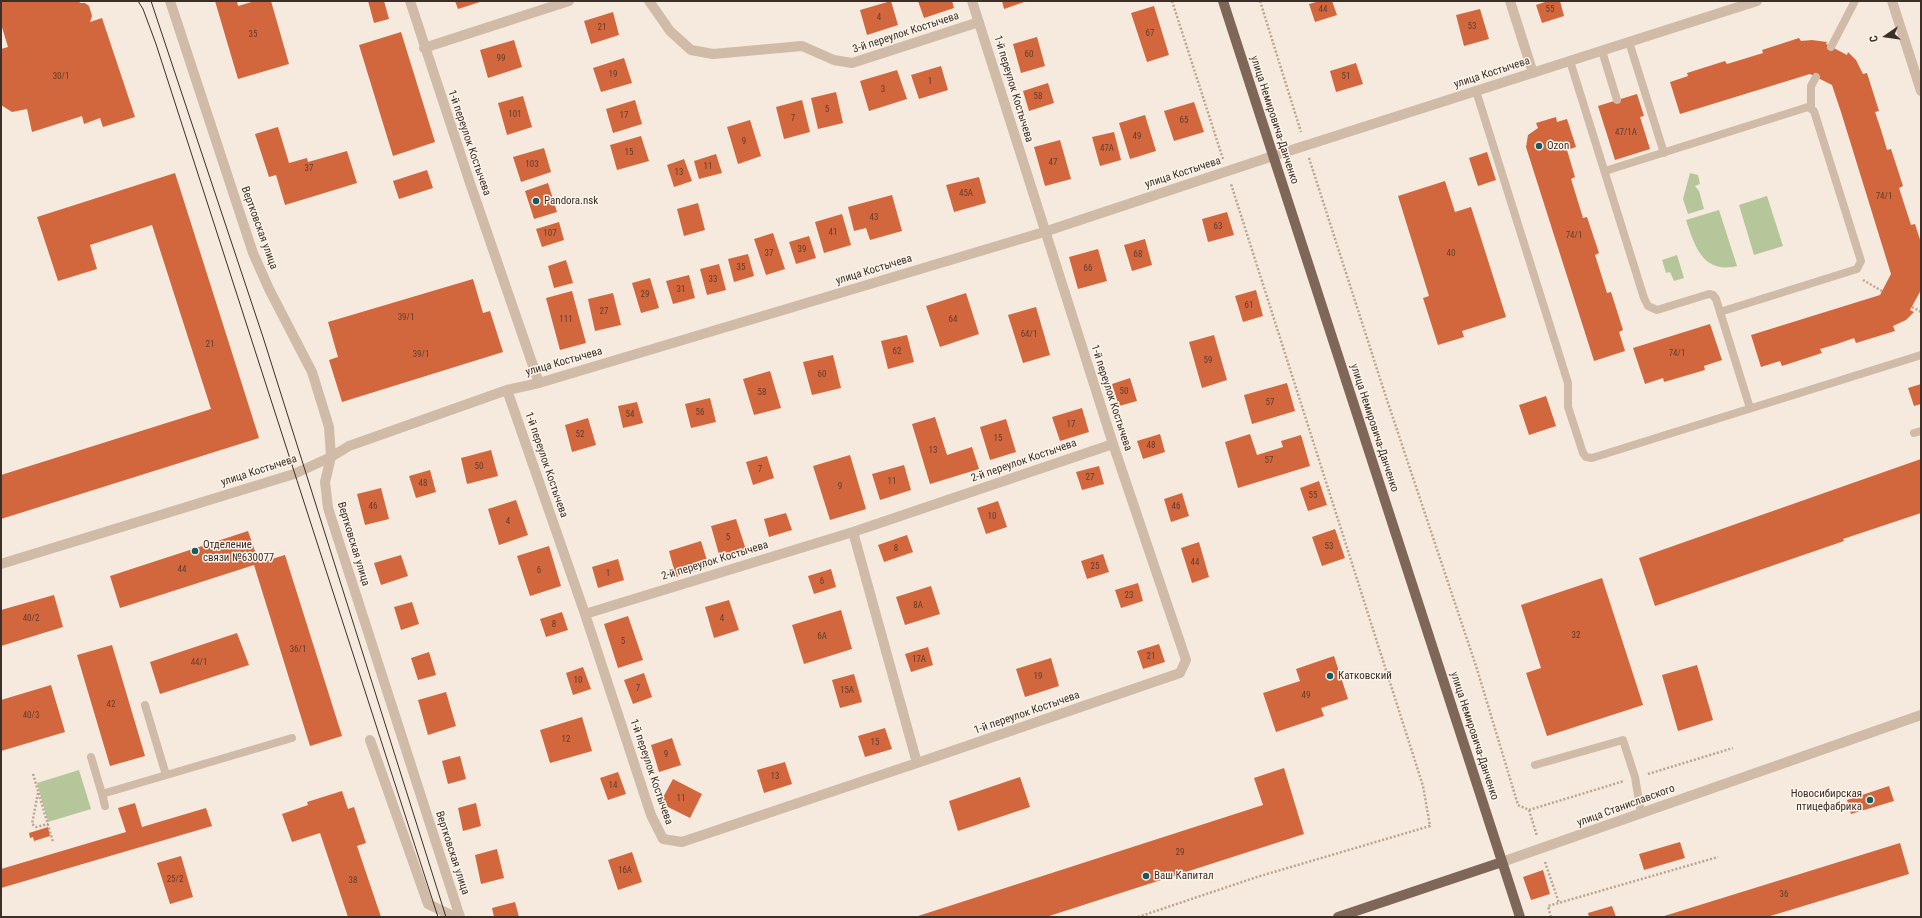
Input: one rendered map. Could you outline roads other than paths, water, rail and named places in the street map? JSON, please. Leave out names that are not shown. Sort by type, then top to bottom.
[{"type":"main road","name":"улица Немировича-Данченко","points":[[1223,1],[1520,917]]},
{"type":"main road","name":"улица Станиславского","points":[[1338,917],[1502,862]]},
{"type":"street","name":"Вертковская улица","points":[[170,1],[253,253],[269,289],[312,372],[329,427],[331,457],[325,482],[328,508],[460,917]]},
{"type":"street","name":"1-й переулок Костычева","points":[[410,1],[424,48],[539,383]]},
{"type":"street","points":[[424,48],[569,1]]},
{"type":"street","name":"3-й переулок Костычева","points":[[649,1],[670,31],[690,50],[713,54],[802,46],[834,60],[852,62],[979,22]]},
{"type":"street","name":"1-й переулок Костычева","points":[[507,390],[651,815],[662,839],[682,842],[1180,673],[1186,660],[1113,444],[1044,232],[972,1]]},
{"type":"street","points":[[1510,1],[1532,73]]},
{"type":"street","name":"улица Костычева","points":[[1,564],[294,474],[331,457],[349,446],[507,390],[539,383],[1044,232],[1273,156],[1757,1]]},
{"type":"street","points":[[1892,1],[1921,91]]},
{"type":"street","name":"2-й переулок Костычева","points":[[584,614],[853,532],[1113,444]]},
{"type":"street","points":[[853,532],[917,763]]},
{"type":"street","name":"улица Станиславского","points":[[1502,862],[1921,715]]},
{"type":"street","points":[[370,740],[428,904],[455,917]]},
{"type":"lane","points":[[1831,47],[1855,1]]},
{"type":"lane","points":[[1629,42],[1664,153]]},
{"type":"lane","points":[[1602,50],[1618,100]]},
{"type":"lane","points":[[1570,61],[1648,306],[1657,310],[1709,294],[1713,295],[1716,299],[1750,408]]},
{"type":"lane","points":[[1720,312],[1857,269],[1861,261],[1814,111],[1811,108],[1811,86],[1816,77]]},
{"type":"lane","points":[[1476,91],[1568,382],[1568,407],[1583,453],[1586,457],[1592,458],[1921,355]]},
{"type":"lane","points":[[1605,171],[1811,108]]},
{"type":"lane","points":[[145,705],[166,775]]},
{"type":"lane","points":[[102,794],[292,738]]},
{"type":"lane","points":[[1535,765],[1623,740],[1635,778],[1641,814]]},
{"type":"lane","points":[[91,757],[105,806]]},
{"type":"tram line","points":[[138,1],[143,9],[156,44],[438,917]]},
{"type":"tram line","points":[[151,1],[263,337],[446,917]]},
{"type":"place","name":"Ozon","points":[[1539,146]]},
{"type":"place","name":"Pandora.nsk","points":[[536,201]]},
{"type":"place","name":"Отделение связи №630077","points":[[195,551]]},
{"type":"place","name":"Катковский","points":[[1330,676]]},
{"type":"place","name":"Новосибирская птицефабрика","points":[[1870,800]]},
{"type":"place","name":"Ваш Капитал","points":[[1146,876]]}]
